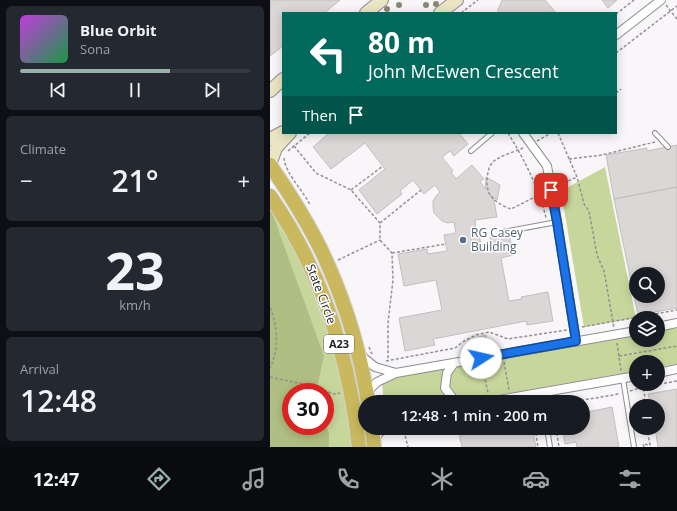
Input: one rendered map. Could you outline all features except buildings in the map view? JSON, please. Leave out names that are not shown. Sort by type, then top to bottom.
[{"type":"highway","name":"State Circle","points":[[270,165],[302,215],[326,261],[339,294],[357,352],[368,395]]},
{"type":"highway","name":"State Circle","points":[[270,196],[298,239],[319,283],[334,325],[347,374],[358,405]]},
{"type":"highway","name":"State Circle","points":[[359,435],[359,447]]},
{"type":"highway","points":[[373,435],[374,446]]},
{"type":"main road","points":[[367,12],[382,0]]},
{"type":"main road","points":[[441,12],[457,0]]},
{"type":"main road","points":[[270,87],[282,80]]},
{"type":"main road","points":[[270,91],[282,80]]},
{"type":"main road","points":[[270,139],[282,133]]},
{"type":"main road","points":[[270,165],[276,148],[289,134]]},
{"type":"street","points":[[617,34],[663,2]]},
{"type":"street","points":[[524,134],[547,166],[576,341]]},
{"type":"street","points":[[665,326],[677,324]]},
{"type":"street","points":[[369,395],[377,382],[396,373],[629,332]]},
{"type":"street","points":[[357,352],[375,367],[396,373]]},
{"type":"street","points":[[450,395],[445,388],[447,373],[454,363]]},
{"type":"street","points":[[665,372],[677,369]]},
{"type":"street","points":[[529,395],[629,378]]},
{"type":"street","points":[[374,446],[376,437],[379,435]]},
{"type":"lane","points":[[655,133],[668,147]]},
{"type":"lane","points":[[471,151],[491,134]]},
{"type":"lane","points":[[503,232],[557,222]]},
{"type":"lane","points":[[623,379],[634,447]]},
{"type":"lane","points":[[548,435],[550,447]]},
{"type":"path","points":[[462,12],[478,0]]},
{"type":"path","points":[[617,13],[634,0]]},
{"type":"path","points":[[663,2],[677,19]]},
{"type":"path","points":[[617,51],[677,6]]},
{"type":"path","points":[[617,92],[622,89]]},
{"type":"path","points":[[284,154],[309,134]]},
{"type":"path","points":[[509,134],[540,196],[545,213]]},
{"type":"path","points":[[549,134],[532,144],[494,161],[488,168],[487,175],[489,193],[499,203],[511,209],[577,177]]},
{"type":"path","points":[[558,134],[577,177],[584,204],[590,211],[597,255],[604,271],[623,379]]},
{"type":"path","points":[[568,159],[602,155],[661,140]]},
{"type":"path","points":[[294,146],[316,173],[351,190],[380,223],[380,240],[392,252],[393,280],[388,323],[388,361]]},
{"type":"path","points":[[351,190],[383,166]]},
{"type":"path","points":[[380,223],[421,190]]},
{"type":"path","points":[[336,261],[380,240]]},
{"type":"path","points":[[392,252],[446,244]]},
{"type":"path","points":[[270,308],[275,320],[277,339],[273,362],[270,368]]},
{"type":"path","points":[[382,362],[455,348],[464,341],[489,332],[508,339],[677,310]]},
{"type":"path","points":[[619,356],[677,346]]},
{"type":"path","points":[[502,354],[510,395]]},
{"type":"path","points":[[482,362],[487,395]]},
{"type":"path","points":[[270,377],[298,383]]},
{"type":"path","points":[[405,435],[408,447]]},
{"type":"path","points":[[536,435],[538,447]]},
{"type":"path","points":[[557,435],[559,447]]},
{"type":"path","points":[[644,447],[643,444],[650,445],[648,435]]},
{"type":"green space","points":[[605,167],[629,284],[629,303],[633,303],[635,311],[629,311],[629,319],[584,327],[561,191]]},
{"type":"green space","points":[[270,207],[324,356],[318,383],[282,383],[282,435],[329,435],[329,447],[270,447]]},
{"type":"green space","points":[[270,208],[277,217],[304,268],[326,328],[341,378],[353,447],[270,447]]},
{"type":"green space","points":[[677,328],[677,364],[665,366],[665,355],[629,355],[629,372],[499,395],[383,395],[382,384],[394,378],[629,336],[629,347],[665,347],[665,330]]},
{"type":"place","name":"RG Casey Building","points":[[463,240]]},
{"type":"route","points":[[481,358],[576,341],[551,190]]}]
